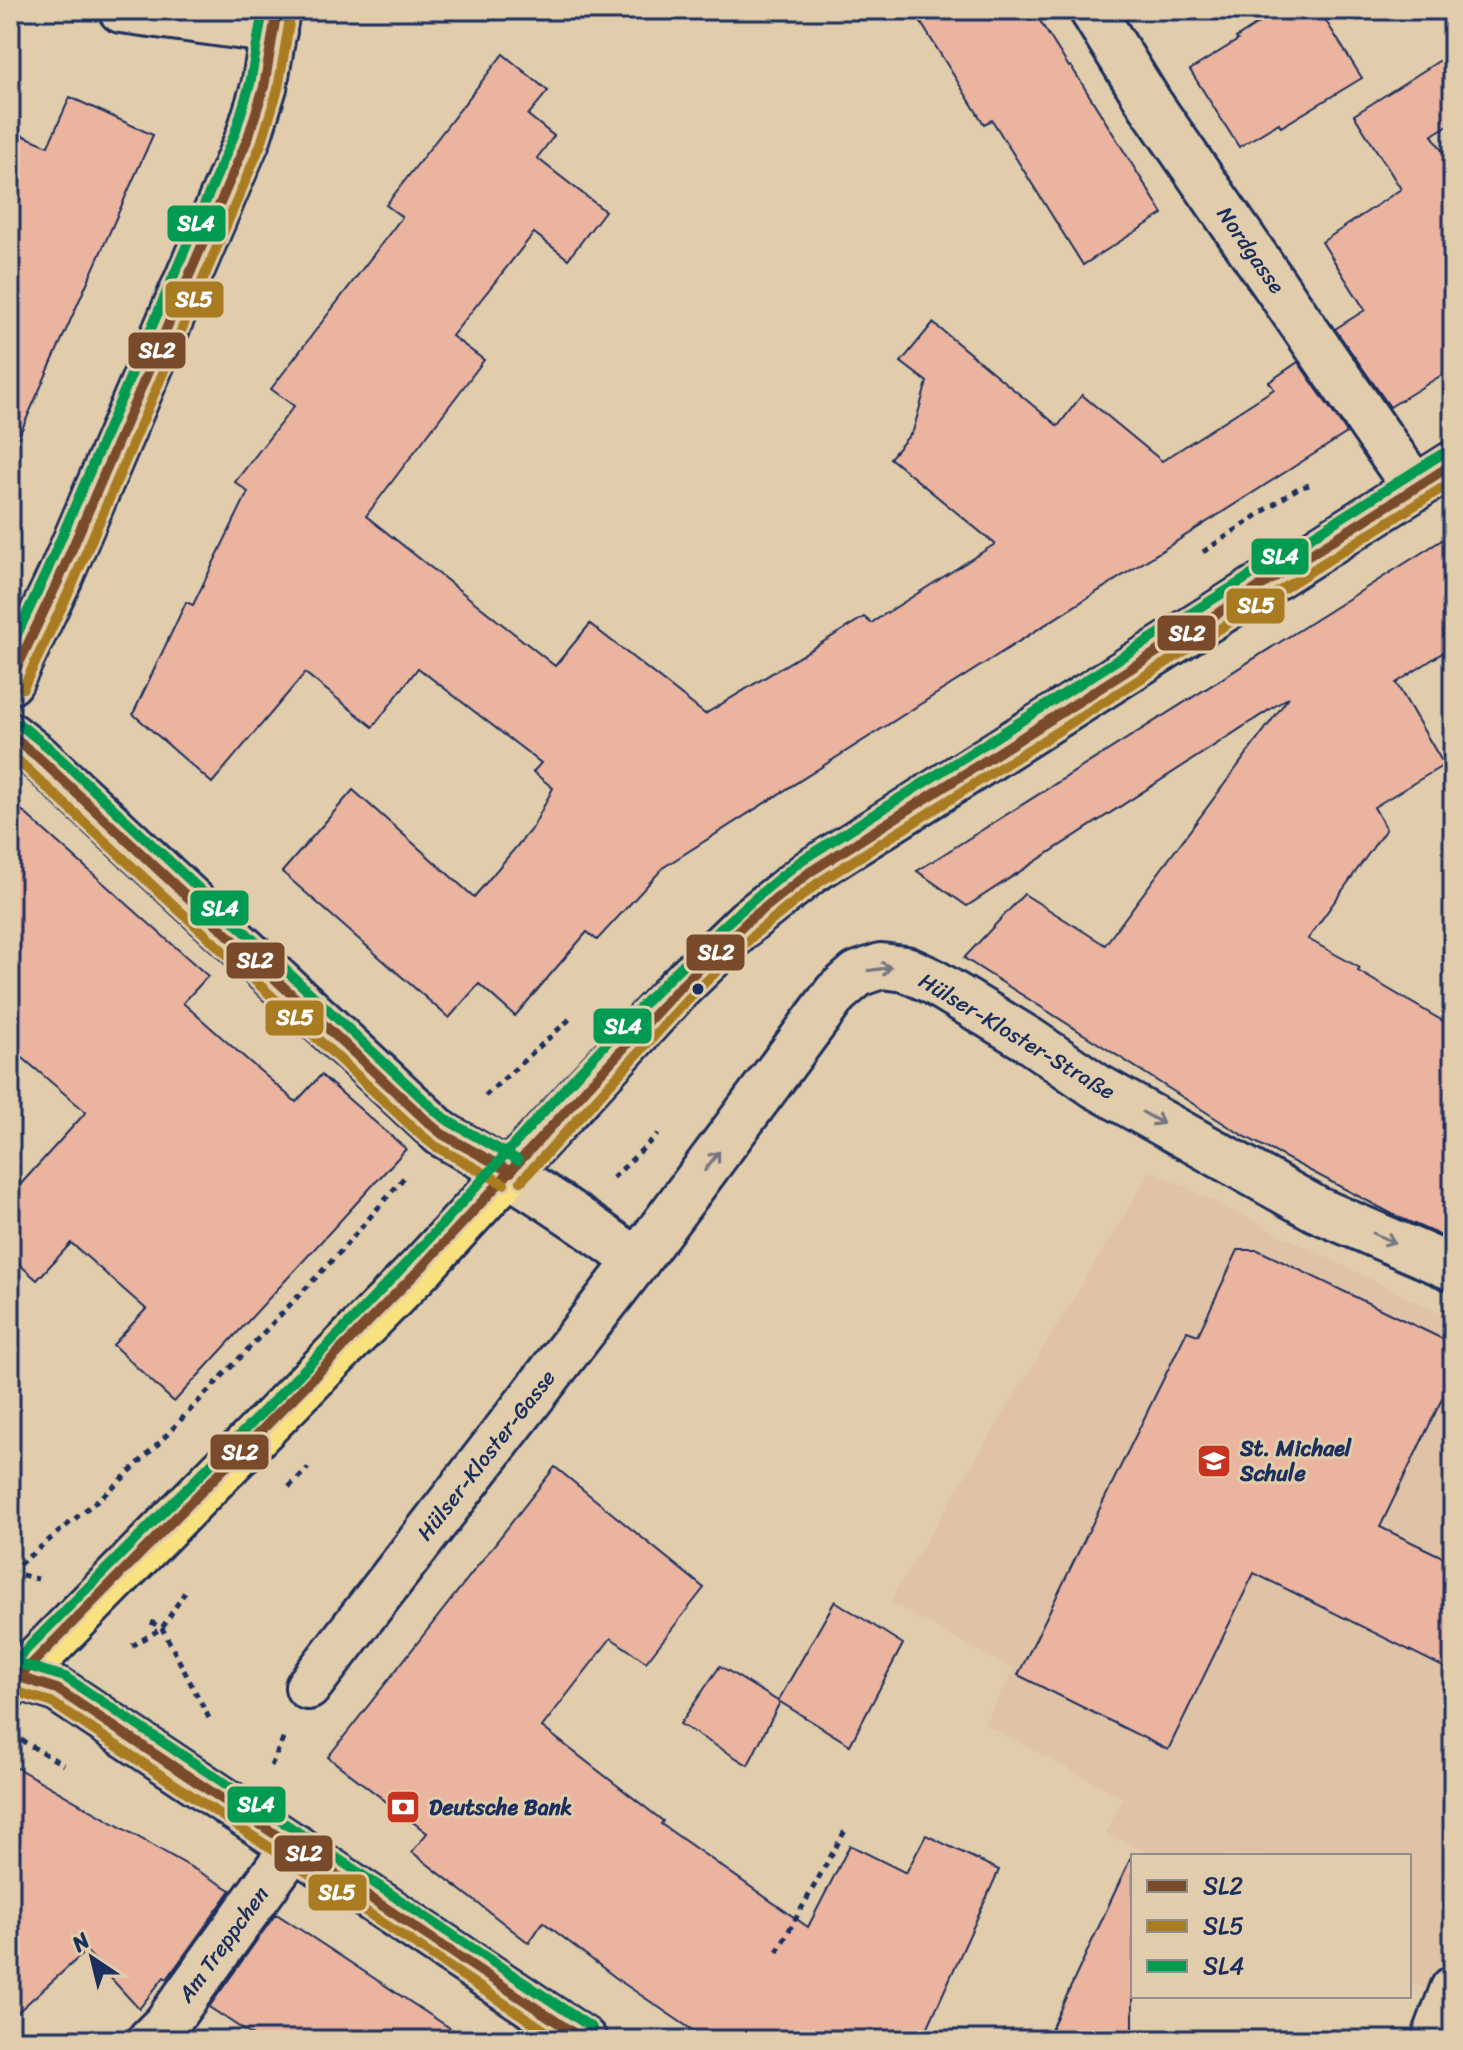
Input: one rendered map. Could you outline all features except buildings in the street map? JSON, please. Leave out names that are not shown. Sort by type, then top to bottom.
[{"type":"main road","points":[[13,1679],[421,1268],[678,989],[748,921],[810,872],[1453,464]]},
{"type":"street","points":[[10,682],[60,577],[248,138],[264,87],[276,21],[121,10]]},
{"type":"street","name":"Nordgasse","points":[[1092,10],[1150,104],[1415,488]]},
{"type":"street","points":[[10,735],[38,757],[442,1134],[511,1172],[637,1261]]},
{"type":"street","name":"Hülser-Kloster-Straße","points":[[665,1223],[836,993],[858,974],[881,966],[906,969],[932,981],[1029,1040],[1096,1086],[1316,1209],[1453,1268]]},
{"type":"street","name":"Hülser-Kloster-Gasse","points":[[308,1687],[665,1223]]},
{"type":"street","points":[[13,1679],[57,1689],[584,2040]]},
{"type":"street","name":"Am Treppchen","points":[[150,2040],[166,2024],[294,1846]]},
{"type":"street","points":[[1434,2040],[1453,1989]]},
{"type":"path","points":[[572,1213],[629,1164],[660,1132]]},
{"type":"path","points":[[10,1572],[116,1485],[158,1444],[341,1251],[442,1134]]},
{"type":"path","points":[[10,1572],[97,1596],[162,1628],[215,1731]]},
{"type":"path","points":[[248,1816],[308,1687]]},
{"type":"path","points":[[777,1952],[846,1829]]},
{"type":"shaded area","name":"St. Michael Schule","points":[[1151,1170],[1453,1320],[1453,1957],[1439,1996],[1411,1982],[1411,1854],[1150,1854],[1106,1833],[1123,1798],[984,1724],[1013,1670],[889,1602]]},
{"type":"transit line","name":"SL4","points":[[10,649],[47,571],[235,133],[250,84],[263,10]]},
{"type":"transit line","name":"SL2","points":[[10,682],[60,577],[248,138],[264,87],[277,10]]},
{"type":"transit line","name":"SL5","points":[[23,688],[73,583],[261,144],[278,89],[291,12]]},
{"type":"transit line","name":"SL4","points":[[10,1666],[364,1308],[648,999],[749,904],[802,860],[1445,452]]},
{"type":"transit line","name":"SL2","points":[[19,1677],[421,1268],[678,989],[748,921],[810,872],[1453,464]]},
{"type":"transit line","name":"SL5","points":[[521,1181],[688,999],[757,932],[818,883],[1453,481]]},
{"type":"transit line","name":"SL4","points":[[19,724],[48,747],[439,1114],[518,1160]]},
{"type":"transit line","name":"SL2","points":[[10,735],[38,757],[430,1124],[442,1134],[511,1172]]},
{"type":"transit line","name":"SL5","points":[[10,753],[421,1135],[504,1184]]},
{"type":"transit line","name":"SL4","points":[[14,1662],[65,1677],[592,2028]]},
{"type":"transit line","name":"SL2","points":[[19,1677],[57,1689],[584,2040]]},
{"type":"transit line","name":"SL5","points":[[10,1690],[51,1702],[559,2040]]},
{"type":"place","name":"St. Michael Schule","points":[[1214,1461]]},
{"type":"place","name":"Deutsche Bank","points":[[403,1807]]}]
